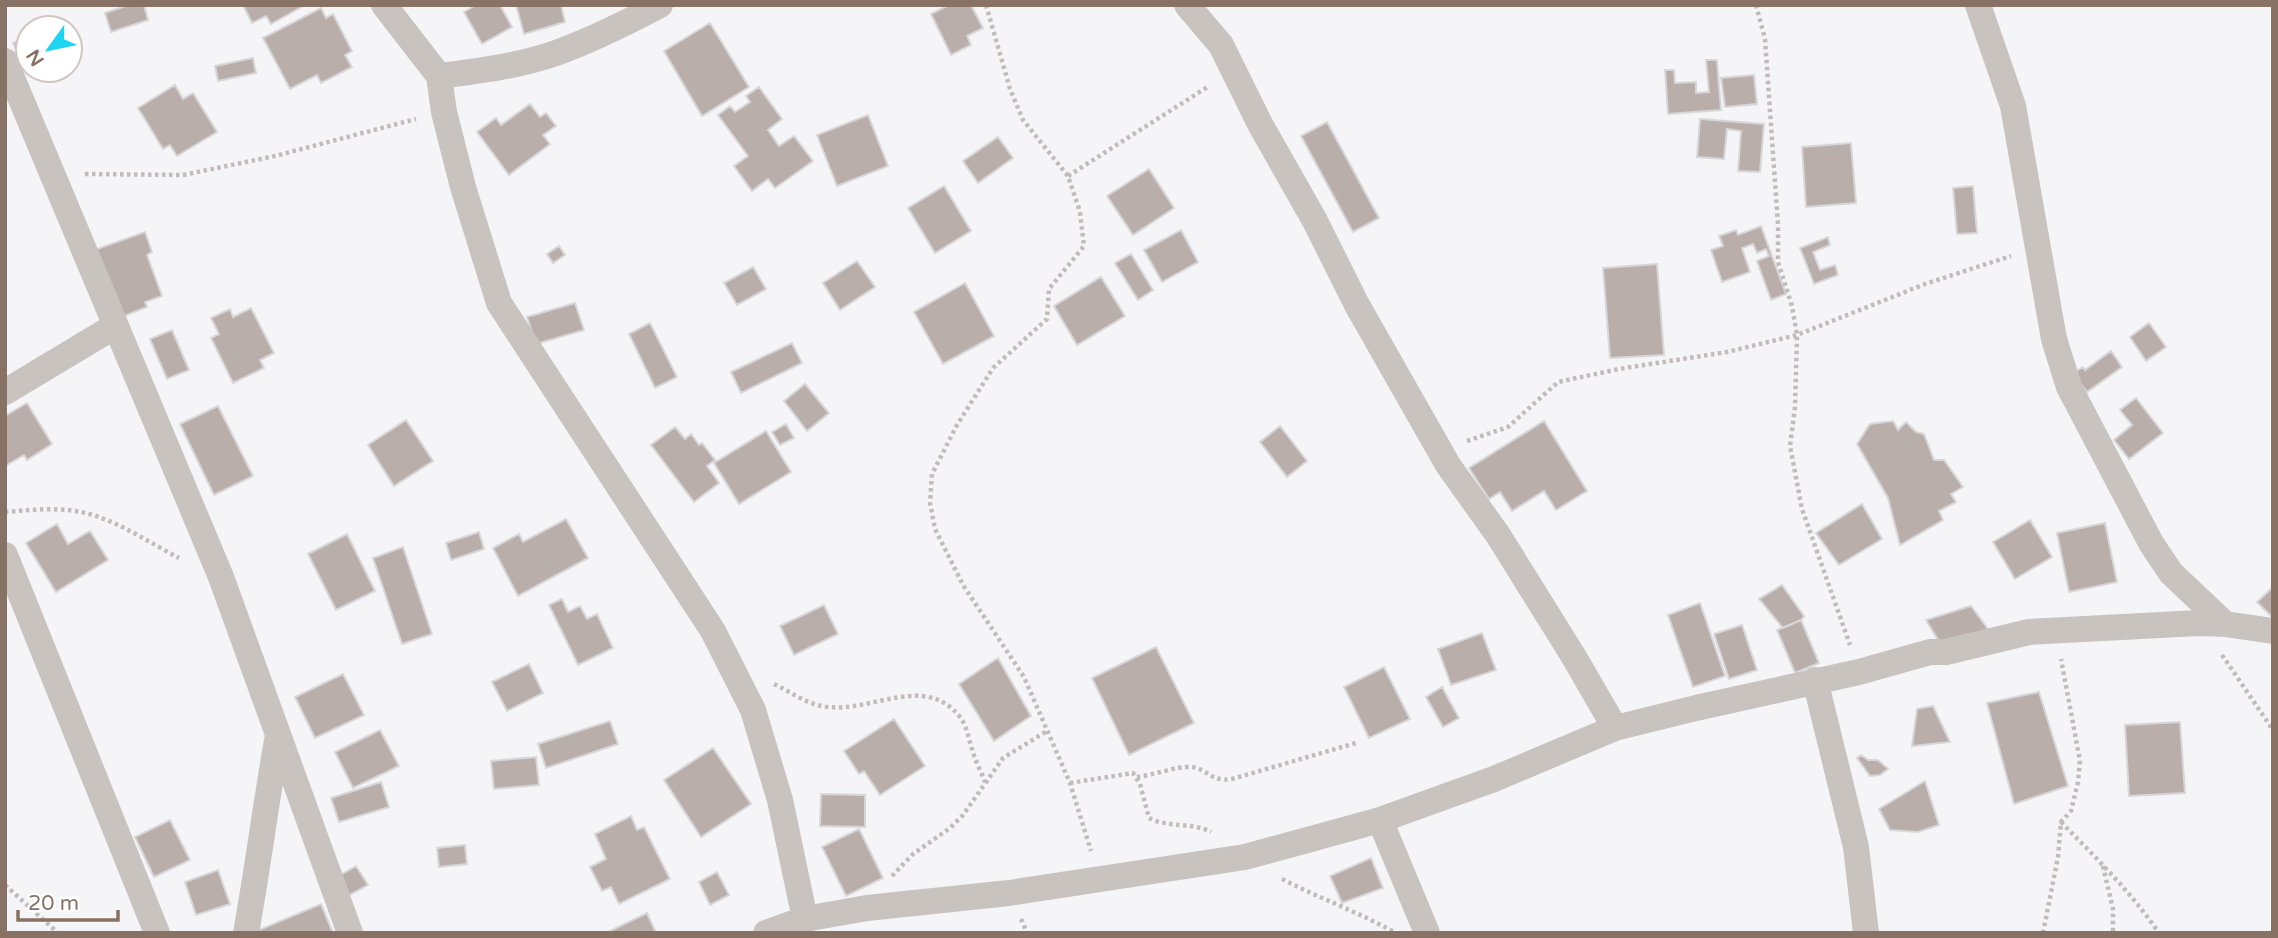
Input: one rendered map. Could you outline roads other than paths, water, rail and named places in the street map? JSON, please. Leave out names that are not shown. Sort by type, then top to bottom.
[{"type":"street","points":[[384,5],[439,76],[444,112],[478,239],[499,303],[713,631],[753,710],[780,800],[805,919]]},
{"type":"street","points":[[439,76],[492,69],[554,53],[660,5]]},
{"type":"street","points":[[1187,5],[1221,45],[1357,306],[1448,466],[1498,535],[1574,656],[1615,728]]},
{"type":"street","points":[[1978,5],[2013,106],[2054,339],[2069,387],[2151,544],[2171,573],[2225,624]]},
{"type":"street","points":[[5,61],[221,577],[350,933]]},
{"type":"street","points":[[5,391],[115,326]]},
{"type":"street","points":[[5,555],[157,933]]},
{"type":"street","points":[[766,933],[805,919],[867,908],[1009,893],[1245,857],[1380,820],[1494,779],[1615,728],[1930,652],[1946,652],[2029,632],[2198,623],[2273,631]]},
{"type":"street","points":[[1815,680],[1856,847],[1866,933]]},
{"type":"street","points":[[246,933],[278,734]]},
{"type":"street","points":[[1380,820],[1427,933]]}]
